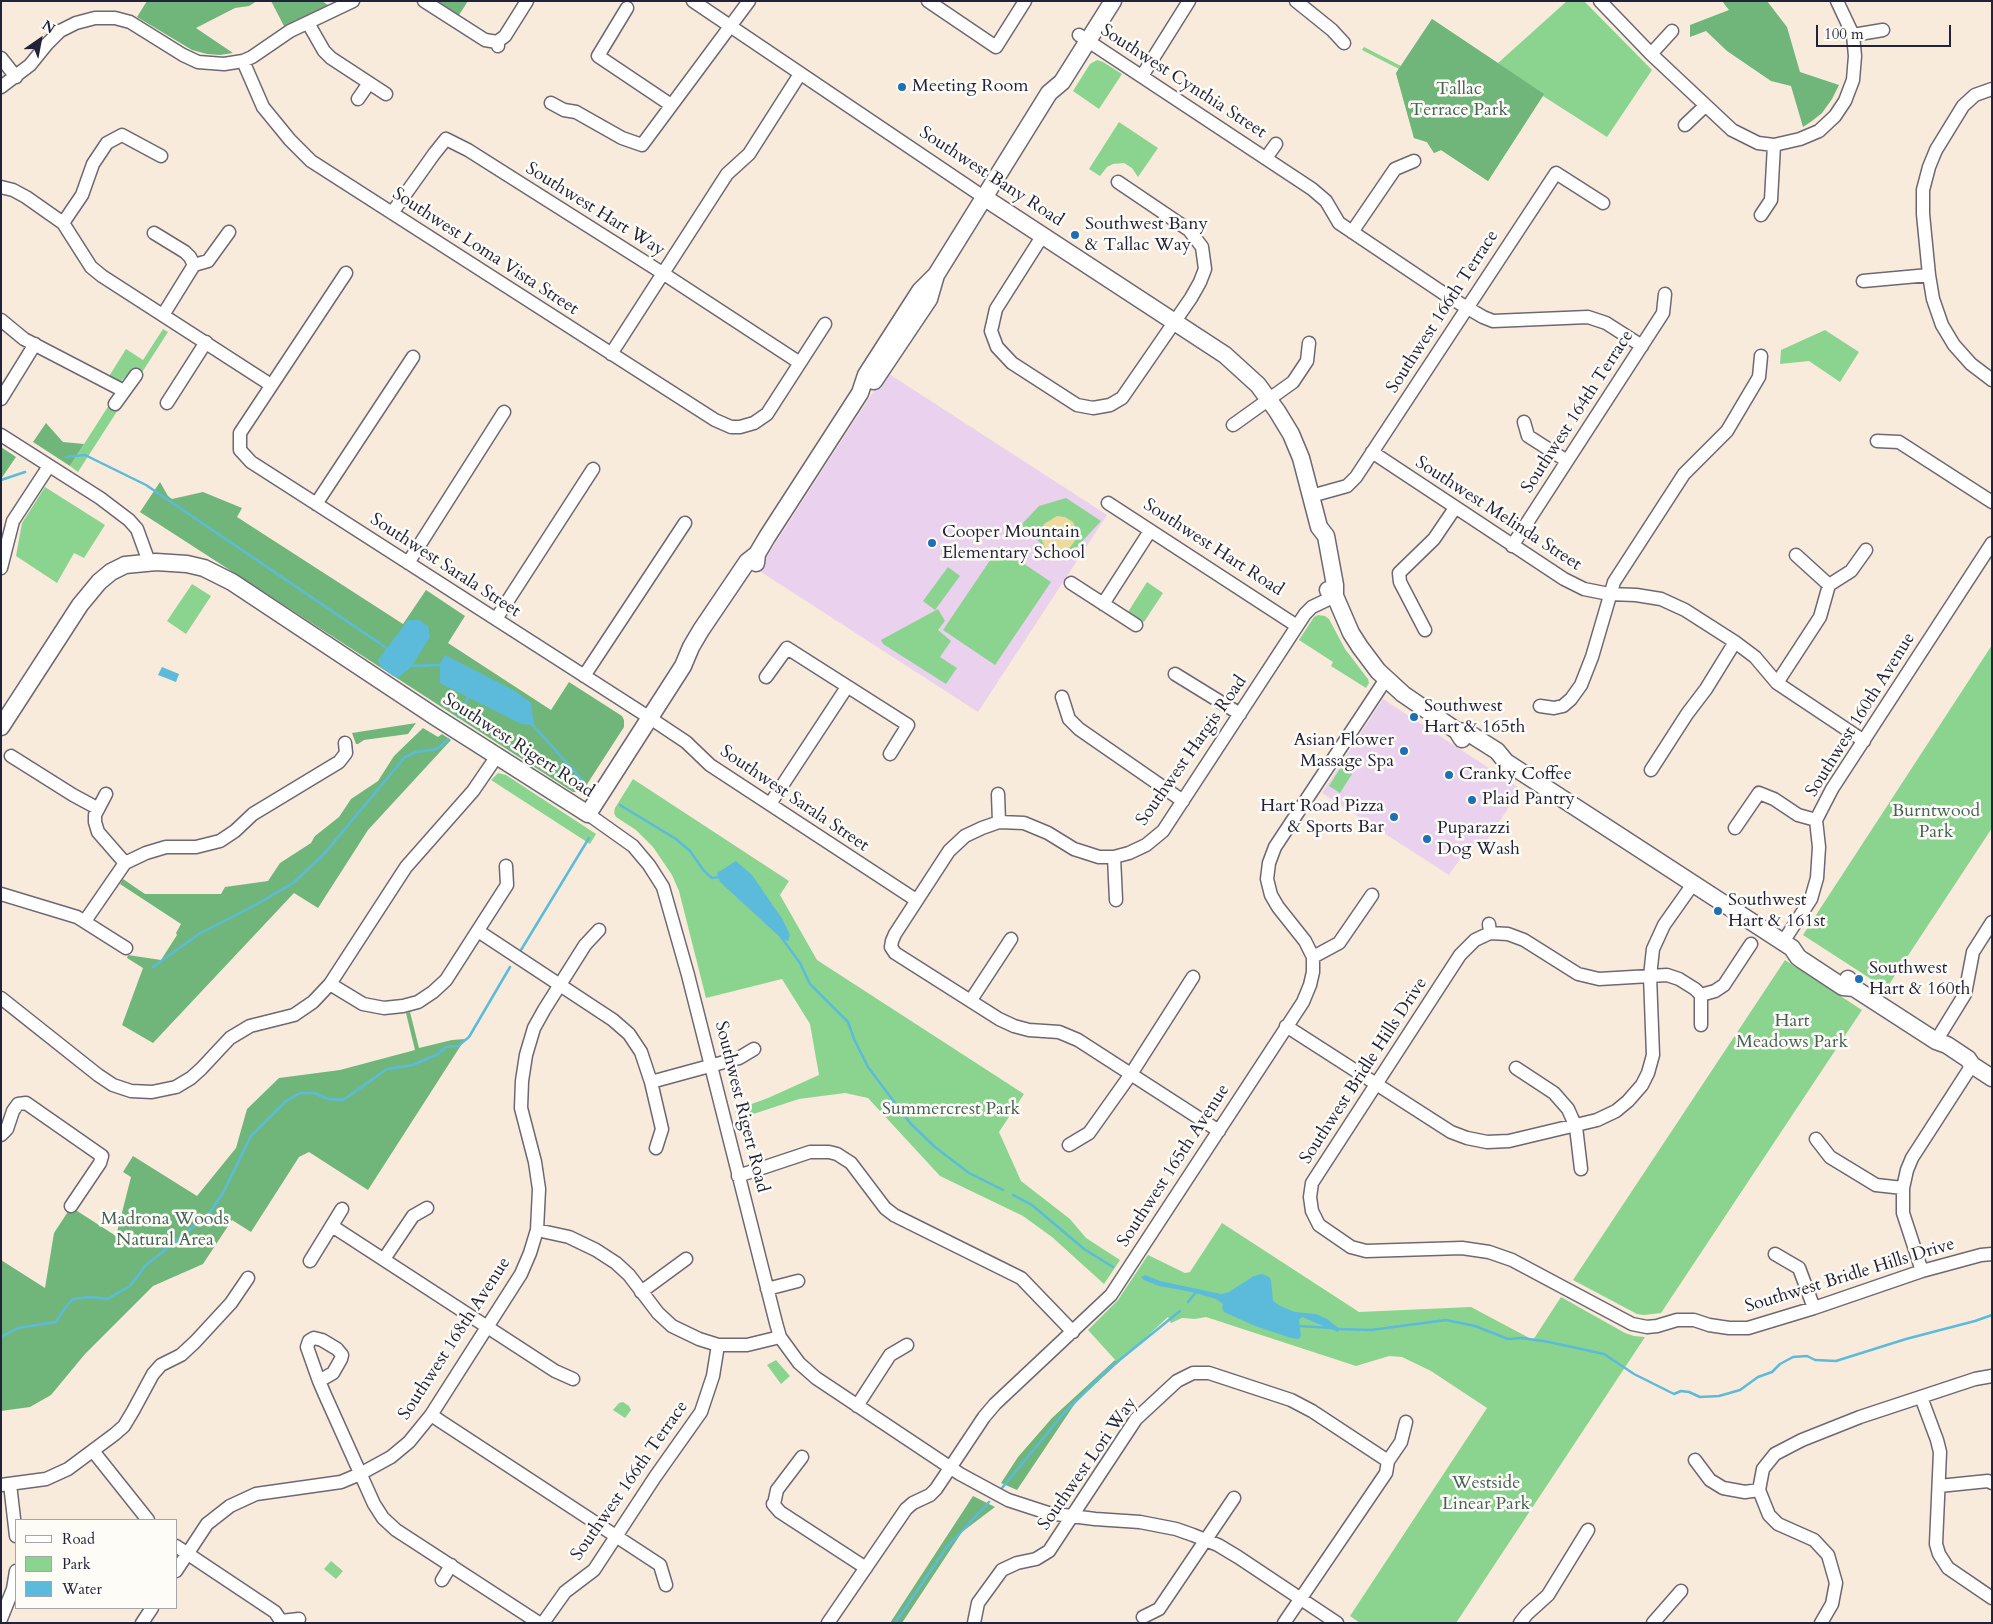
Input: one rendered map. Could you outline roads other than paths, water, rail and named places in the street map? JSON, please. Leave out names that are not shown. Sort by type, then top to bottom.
[{"type":"main road","points":[[588,814],[683,666],[690,647],[747,562],[757,554],[860,393],[866,375],[905,313],[920,291],[936,275],[1049,93],[1062,82],[1101,1]]},
{"type":"main road","points":[[1084,38],[1112,1]]},
{"type":"main road","name":"Southwest Bany Road","points":[[985,198],[1225,355],[1258,385],[1270,400],[1291,434],[1301,458],[1319,528],[1326,536],[1336,585],[1335,596],[1351,633],[1386,679]]},
{"type":"main road","name":"Southwest Rigert Road","points":[[1,727],[80,605],[99,582],[111,572],[125,565],[150,562],[187,564],[218,574],[588,814]]},
{"type":"main road","points":[[1386,679],[1403,694],[1457,731],[1463,740],[1492,759],[1506,762],[1788,945],[1798,957],[1843,986],[1854,988],[1936,1041],[1947,1044],[1968,1059],[1972,1065],[1992,1078]]},
{"type":"street","points":[[1,87],[30,65],[47,44],[60,32],[76,23],[95,18],[115,18],[130,22],[183,55],[198,62],[224,64],[243,61],[290,31],[353,1]]},
{"type":"street","points":[[424,1],[485,40],[498,44],[527,1]]},
{"type":"street","name":"Southwest Bany Road","points":[[693,1],[985,198]]},
{"type":"street","points":[[551,103],[564,110],[576,112],[622,138],[642,145],[749,1]]},
{"type":"street","points":[[928,1],[996,47],[1025,1]]},
{"type":"street","points":[[1142,76],[1189,1]]},
{"type":"street","points":[[1296,1],[1332,30],[1344,43]]},
{"type":"street","points":[[1600,1],[1651,54],[1732,130],[1758,143],[1774,145],[1800,139],[1818,131],[1832,120],[1840,109],[1853,80],[1855,56],[1853,34],[1837,1]]},
{"type":"street","points":[[627,8],[598,56],[671,105]]},
{"type":"street","points":[[308,23],[331,58],[386,94]]},
{"type":"street","points":[[1853,34],[1883,30]]},
{"type":"street","points":[[1651,54],[1672,31]]},
{"type":"street","name":"Southwest Cynthia Street","points":[[1084,38],[1266,158],[1326,201],[1339,223],[1466,308],[1493,321],[1588,317],[1606,323],[1642,346]]},
{"type":"street","points":[[1,58],[16,77]]},
{"type":"street","name":"Southwest Loma Vista Street","points":[[243,61],[263,107],[275,123],[311,161],[715,420],[731,427],[748,426],[767,414],[800,363]]},
{"type":"street","points":[[611,354],[727,174],[749,154],[800,74]]},
{"type":"street","points":[[358,99],[369,83]]},
{"type":"street","points":[[1992,89],[1975,95],[1963,106],[1936,150],[1923,190],[1922,214],[1933,299],[1942,325],[1954,344],[1972,364],[1992,380]]},
{"type":"street","points":[[1686,125],[1705,106]]},
{"type":"street","points":[[62,223],[82,195],[93,164],[107,143],[122,135],[161,156]]},
{"type":"street","name":"Southwest Hart Way","points":[[392,213],[446,139],[468,150],[664,274],[800,363]]},
{"type":"street","name":"Southwest Cynthia Street","points":[[1266,158],[1276,144]]},
{"type":"street","points":[[1761,214],[1771,200],[1774,145]]},
{"type":"street","points":[[1352,232],[1395,169],[1414,161]]},
{"type":"street","name":"Southwest 166th Terrace","points":[[1311,496],[1347,486],[1356,477],[1556,172],[1603,202]]},
{"type":"street","points":[[1043,235],[996,309],[991,331],[997,347],[1012,363],[1077,405],[1093,408],[1110,405],[1122,398],[1200,282],[1205,268],[1202,247],[1190,230],[1118,182]]},
{"type":"street","points":[[1,187],[13,190],[26,197],[62,223],[91,267],[102,276],[271,385],[346,273]]},
{"type":"street","points":[[163,314],[194,265],[208,261],[229,232]]},
{"type":"street","points":[[154,233],[185,252],[194,265]]},
{"type":"street","points":[[1863,281],[1929,275]]},
{"type":"street","name":"Southwest 164th Terrace","points":[[1512,546],[1663,313],[1665,294]]},
{"type":"street","points":[[1,320],[17,334],[124,391]]},
{"type":"street","points":[[800,363],[825,324]]},
{"type":"street","points":[[167,403],[206,342]]},
{"type":"street","points":[[1233,425],[1270,400],[1292,382],[1307,361],[1309,342]]},
{"type":"street","points":[[1,399],[35,344]]},
{"type":"street","points":[[1540,706],[1554,708],[1563,706],[1571,699],[1581,685],[1592,657],[1614,582],[1671,491],[1684,474],[1713,447],[1726,431],[1758,377],[1761,356]]},
{"type":"street","points":[[316,504],[413,357]]},
{"type":"street","points":[[115,404],[136,375]]},
{"type":"street","name":"Southwest Sarala Street","points":[[271,385],[240,433],[240,450],[251,462],[650,718],[686,742],[710,765],[916,900]]},
{"type":"street","points":[[408,563],[504,412]]},
{"type":"street","points":[[1524,422],[1528,436],[1567,461]]},
{"type":"street","points":[[1,435],[106,502],[129,520],[137,529],[150,562]]},
{"type":"street","points":[[1877,441],[1899,442],[1992,502]]},
{"type":"street","name":"Southwest Melinda Street","points":[[1372,452],[1564,579],[1584,589],[1609,594],[1636,595],[1661,599],[1685,610],[1755,657],[1777,683],[1864,741]]},
{"type":"street","points":[[1,568],[13,521],[49,466]]},
{"type":"street","points":[[496,619],[593,469]]},
{"type":"street","name":"Southwest Hart Road","points":[[1108,503],[1297,626]]},
{"type":"street","points":[[1425,630],[1400,582],[1399,573],[1434,539],[1455,508]]},
{"type":"street","points":[[584,676],[685,523]]},
{"type":"street","points":[[1103,604],[1150,532]]},
{"type":"street","name":"Southwest 160th Avenue","points":[[1788,945],[1808,906],[1817,878],[1818,847],[1816,820],[1832,790],[1992,543]]},
{"type":"street","points":[[1777,683],[1820,617],[1829,585],[1851,571],[1866,550]]},
{"type":"street","points":[[1796,555],[1829,585]]},
{"type":"street","points":[[1071,583],[1136,625]]},
{"type":"street","name":"Southwest Hargis Road","points":[[1219,1131],[1078,1040],[1059,1032],[1029,1030],[999,1019],[895,953],[891,947],[894,934],[956,843],[982,828],[999,822],[1011,822],[1036,827],[1074,849],[1099,857],[1114,857],[1129,853],[1146,845],[1163,830],[1297,626],[1312,607],[1335,596]]},
{"type":"street","points":[[1651,770],[1686,714],[1706,689],[1735,642]]},
{"type":"street","points":[[766,678],[787,648],[908,725],[890,754]]},
{"type":"street","points":[[1175,674],[1240,714]]},
{"type":"street","points":[[1372,895],[1339,943],[1313,958],[1305,941],[1278,907],[1271,895],[1267,879],[1269,863],[1275,847],[1386,679]]},
{"type":"street","points":[[770,804],[847,687]]},
{"type":"street","points":[[1062,696],[1069,719],[1079,729],[1182,801]]},
{"type":"street","points":[[85,921],[125,863],[137,856],[161,848],[196,847],[220,841],[235,831],[253,814],[339,762],[346,753],[345,743]]},
{"type":"street","points":[[12,756],[97,808]]},
{"type":"street","points":[[1,998],[113,1085],[131,1091],[152,1092],[176,1087],[201,1069],[230,1038],[250,1026],[294,1015],[313,1002],[330,984],[406,867],[473,791],[497,756]]},
{"type":"street","points":[[1736,828],[1759,793],[1798,815],[1816,820]]},
{"type":"street","points":[[106,794],[97,808],[95,815],[96,827],[125,863]]},
{"type":"street","points":[[998,794],[999,822]]},
{"type":"street","name":"Southwest Rigert Road","points":[[588,814],[633,846],[659,878],[668,899],[780,1337],[805,1369],[857,1406],[951,1467],[1008,1500],[1073,1517],[1157,1524],[1206,1540],[1238,1556],[1337,1623]]},
{"type":"street","points":[[1114,857],[1116,900]]},
{"type":"street","points":[[330,984],[363,1004],[384,1008],[418,1002],[433,992],[446,980],[507,885],[506,866]]},
{"type":"street","points":[[1286,1026],[1450,1132],[1473,1139],[1487,1142],[1509,1141],[1576,1127],[1598,1120],[1616,1111],[1642,1085],[1654,1055],[1650,976],[1653,949],[1664,925],[1692,884]]},
{"type":"street","points":[[1,894],[68,913],[85,921],[126,948]]},
{"type":"street","points":[[1936,1041],[1965,994],[1973,952],[1992,922]]},
{"type":"street","name":"Southwest Bridle Hills Drive","points":[[1701,995],[1695,989],[1673,976],[1599,979],[1578,974],[1524,940],[1489,929],[1460,955],[1320,1170],[1312,1183],[1310,1197],[1312,1212],[1319,1224],[1351,1247],[1366,1250],[1462,1248],[1489,1252],[1512,1260],[1632,1324],[1641,1326],[1657,1326],[1678,1320],[1694,1320],[1709,1325],[1729,1328],[1748,1328],[1814,1308],[1922,1271],[1981,1255],[1992,1254]]},
{"type":"street","name":"Southwest 168th Avenue","points":[[178,1568],[207,1524],[230,1506],[256,1494],[341,1482],[360,1474],[391,1457],[408,1442],[431,1415],[521,1274],[530,1253],[537,1230],[539,1190],[535,1162],[521,1108],[526,1055],[534,1028],[560,984],[585,945],[600,930]]},
{"type":"street","points":[[478,931],[614,1020],[629,1034],[641,1052],[651,1082],[662,1129],[656,1148]]},
{"type":"street","points":[[971,1000],[1011,940]]},
{"type":"street","points":[[1701,1025],[1701,995],[1715,992],[1724,985],[1751,944]]},
{"type":"street","name":"Southwest 165th Avenue","points":[[828,1623],[906,1510],[913,1503],[930,1495],[936,1489],[984,1417],[995,1404],[1111,1295],[1302,1002],[1310,986],[1313,958]]},
{"type":"street","points":[[1070,1145],[1089,1133],[1131,1074],[1193,977]]},
{"type":"street","points":[[651,1082],[739,1058],[754,1049]]},
{"type":"street","points":[[1922,1271],[1903,1213],[1903,1188],[1907,1170],[1912,1158],[1972,1065]]},
{"type":"street","points":[[1516,1068],[1554,1093],[1568,1109],[1576,1127],[1581,1169]]},
{"type":"street","points":[[1,1135],[7,1129],[18,1104],[26,1103],[102,1156],[100,1163],[71,1206]]},
{"type":"street","points":[[1816,1139],[1830,1157],[1876,1185],[1903,1188]]},
{"type":"street","points":[[738,1176],[810,1152],[838,1154],[851,1163],[885,1208],[894,1215],[1021,1278],[1073,1332]]},
{"type":"street","points":[[384,1259],[413,1216],[427,1208]]},
{"type":"street","points":[[310,1261],[342,1209]]},
{"type":"street","points":[[332,1226],[555,1371],[574,1379]]},
{"type":"street","points":[[537,1230],[569,1237],[596,1250],[616,1263],[629,1275],[658,1313],[672,1326],[699,1339],[718,1345],[747,1345],[780,1337]]},
{"type":"street","points":[[1775,1254],[1799,1268],[1814,1308]]},
{"type":"street","points":[[641,1292],[686,1259]]},
{"type":"street","points":[[15,1531],[6,1485],[46,1479],[68,1469],[124,1426],[153,1374],[161,1365],[181,1355],[195,1342],[248,1278]]},
{"type":"street","points":[[767,1288],[798,1281]]},
{"type":"street","name":"Southwest 166th Terrace","points":[[543,1623],[565,1592],[594,1570],[655,1477],[701,1412],[713,1376],[718,1345]]},
{"type":"street","points":[[857,1406],[890,1355],[907,1345]]},
{"type":"street","name":"Southwest Lori Way","points":[[974,1623],[978,1603],[1002,1570],[1017,1563],[1036,1559],[1049,1551],[1136,1419],[1177,1381],[1193,1373],[1208,1373],[1291,1400],[1312,1411],[1388,1461]]},
{"type":"street","points":[[1821,1623],[1832,1604],[1836,1583],[1828,1555],[1814,1540],[1778,1524],[1769,1514],[1759,1490],[1763,1470],[1775,1454],[1802,1440],[1860,1417],[1975,1379],[1992,1376]]},
{"type":"street","points":[[319,1381],[340,1432],[374,1504],[383,1518],[396,1530],[539,1623]]},
{"type":"street","points":[[1921,1397],[1940,1452],[1936,1544],[1939,1554],[1948,1568],[1992,1598]]},
{"type":"street","points":[[431,1415],[660,1565],[666,1585]]},
{"type":"street","points":[[1284,1623],[1386,1473],[1388,1461],[1401,1442],[1406,1422]]},
{"type":"street","points":[[93,1450],[147,1519]]},
{"type":"street","points":[[802,1457],[777,1490],[773,1504],[780,1512],[866,1568]]},
{"type":"street","points":[[1695,1460],[1710,1480],[1723,1488],[1745,1492],[1759,1490]]},
{"type":"street","points":[[1939,1486],[1988,1481],[1992,1483]]},
{"type":"street","points":[[1143,1618],[1159,1609],[1234,1498]]},
{"type":"street","points":[[1520,1623],[1548,1595],[1588,1530]]},
{"type":"street","points":[[178,1547],[275,1612],[281,1622],[299,1619]]},
{"type":"street","points":[[442,1580],[451,1565]]},
{"type":"street","points":[[1,1619],[13,1589],[15,1577]]},
{"type":"street","points":[[1653,1623],[1681,1591]]},
{"type":"street","points":[[142,1623],[151,1609]]},
{"type":"water","points":[[408,620],[419,620],[428,626],[430,637],[411,667],[399,677],[393,676],[380,666],[378,660]]},
{"type":"water","points":[[445,655],[515,691],[531,703],[534,725],[521,724],[440,683],[440,664]]},
{"type":"water","points":[[162,667],[179,674],[176,682],[158,675]]},
{"type":"water","points":[[736,861],[752,875],[783,920],[790,935],[788,941],[782,939],[720,882],[717,873]]},
{"type":"water","points":[[1262,1274],[1271,1280],[1273,1301],[1295,1312],[1316,1314],[1327,1319],[1340,1329],[1338,1332],[1302,1317],[1299,1320],[1301,1336],[1299,1339],[1291,1338],[1255,1326],[1224,1312],[1223,1304],[1216,1299],[1159,1286],[1141,1277],[1145,1275],[1160,1281],[1221,1294],[1229,1292],[1254,1276]]},
{"type":"waterway","points":[[66,457],[85,455],[146,485],[388,649]]},
{"type":"waterway","points":[[1,480],[25,472]]},
{"type":"waterway","points":[[410,666],[442,665]]},
{"type":"waterway","points":[[458,717],[469,696]]},
{"type":"waterway","points":[[532,724],[584,782]]},
{"type":"waterway","points":[[153,967],[199,934],[293,883],[324,854],[405,757],[416,752],[433,750],[440,747],[448,739]]},
{"type":"waterway","points":[[620,805],[676,839],[690,851],[704,871],[712,878],[721,877]]},
{"type":"waterway","points":[[521,950],[589,838]]},
{"type":"waterway","points":[[781,937],[800,963],[810,984],[848,1022],[868,1067],[910,1123],[935,1147],[969,1173],[1003,1190]]},
{"type":"waterway","points":[[1,1337],[18,1328],[56,1322],[73,1299],[91,1297],[107,1299],[130,1286],[145,1266],[208,1215],[223,1193],[251,1136],[286,1101],[300,1093],[314,1093],[328,1099],[343,1100],[387,1069],[413,1065],[438,1054],[446,1047],[458,1046],[469,1037],[510,967]]},
{"type":"waterway","points":[[1013,1195],[1032,1205],[1084,1249],[1113,1267]]},
{"type":"waterway","points":[[1188,1302],[1197,1291]]},
{"type":"waterway","points":[[1002,1488],[1064,1413],[1106,1371],[1180,1311]]},
{"type":"waterway","points":[[1338,1329],[1371,1330],[1446,1320],[1475,1326],[1508,1339],[1522,1338],[1549,1342],[1604,1354],[1634,1374],[1674,1394],[1681,1391],[1700,1397],[1719,1396],[1740,1390],[1758,1377],[1772,1372],[1780,1364],[1793,1357],[1807,1356],[1815,1360],[1836,1361],[1992,1315]]},
{"type":"waterway","points":[[1298,1326],[1332,1328]]},
{"type":"waterway","points":[[895,1623],[947,1547],[989,1502]]},
{"type":"place","name":"Meeting Room","points":[[902,87]]},
{"type":"place","name":"Southwest Bany & Tallac Way","points":[[1075,235]]},
{"type":"place","name":"Cooper Mountain Elementary School","points":[[932,543]]},
{"type":"place","name":"Southwest Hart & 165th","points":[[1414,717]]},
{"type":"place","name":"Asian Flower Massage Spa","points":[[1404,751]]},
{"type":"place","name":"Cranky Coffee","points":[[1449,775]]},
{"type":"place","name":"Plaid Pantry","points":[[1472,800]]},
{"type":"place","name":"Hart Road Pizza & Sports Bar","points":[[1394,817]]},
{"type":"place","name":"Puparazzi Dog Wash","points":[[1427,839]]},
{"type":"place","name":"Southwest Hart & 161st","points":[[1718,911]]},
{"type":"place","name":"Southwest Hart & 160th","points":[[1859,979]]},
{"type":"park label","name":"Tallac Terrace Park","points":[[1459,100]]},
{"type":"park label","name":"Burntwood Park","points":[[1936,822]]},
{"type":"park label","name":"Hart Meadows Park","points":[[1792,1032]]},
{"type":"park label","name":"Summercrest Park","points":[[951,1110]]},
{"type":"park label","name":"Madrona Woods Natural Area","points":[[165,1230]]},
{"type":"park label","name":"Westside Linear Park","points":[[1486,1494]]}]
